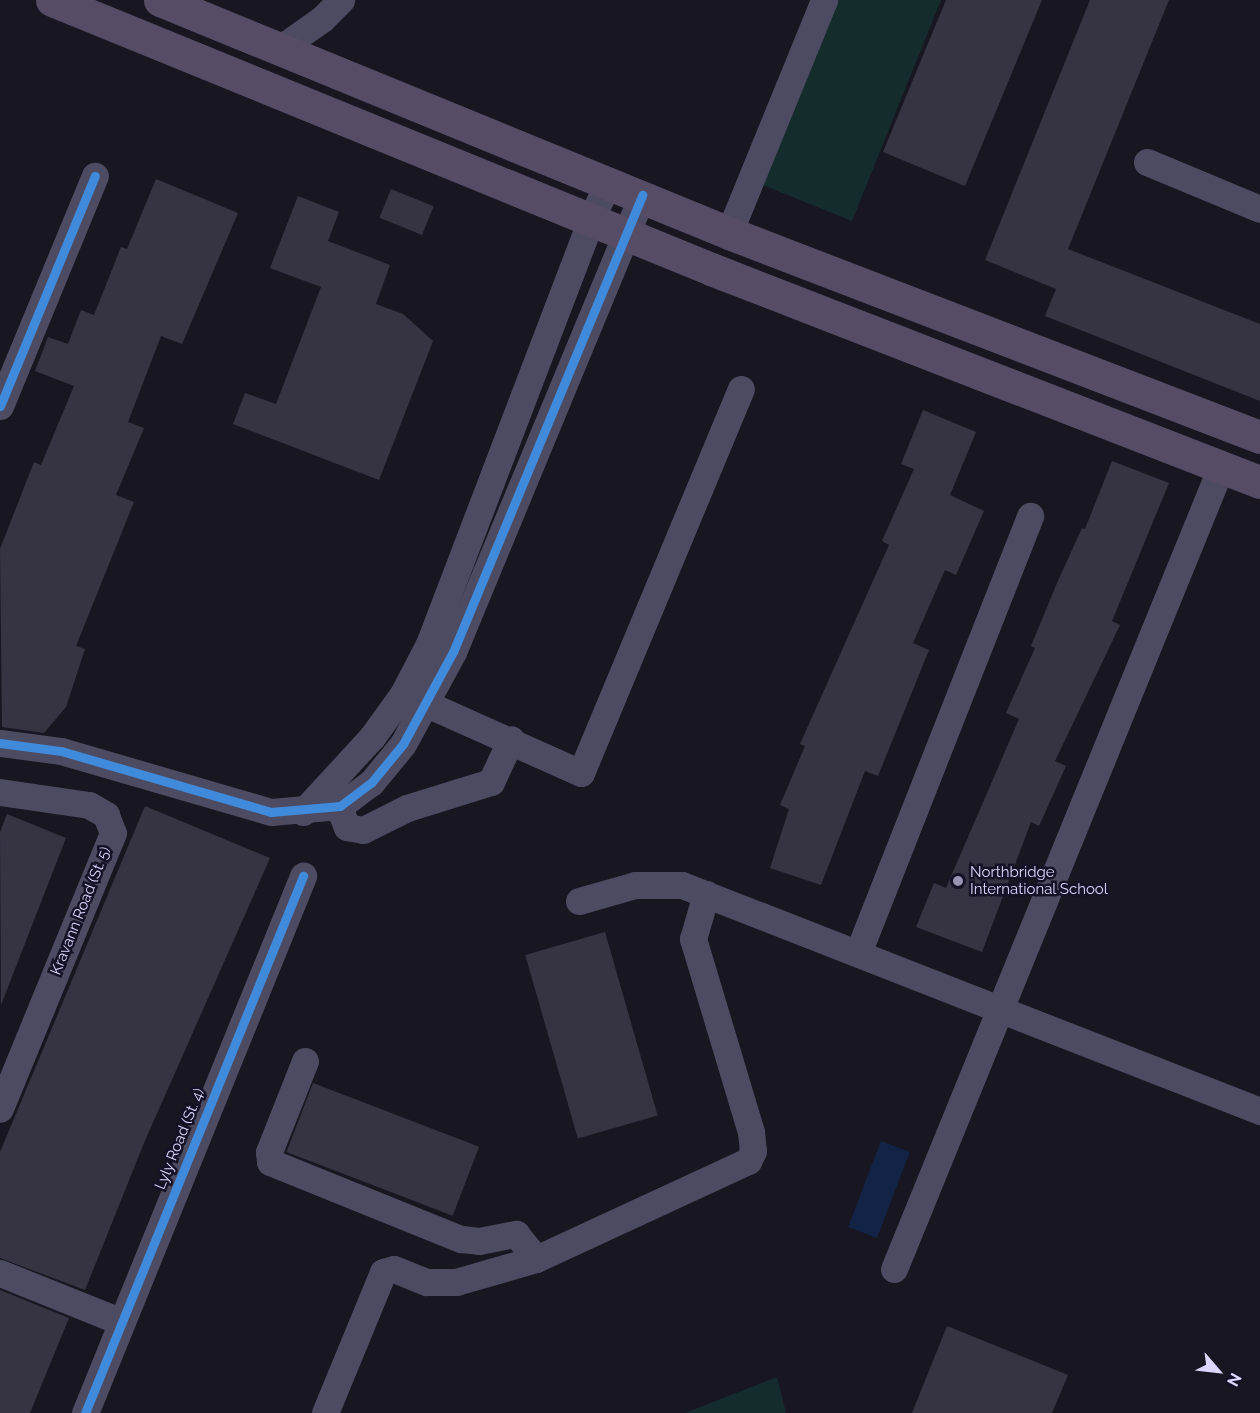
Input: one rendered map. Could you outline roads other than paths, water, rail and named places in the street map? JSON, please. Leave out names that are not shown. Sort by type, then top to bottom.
[{"type":"main road","points":[[52,0],[625,234],[1260,482]]},
{"type":"main road","points":[[160,0],[278,50],[642,195],[729,233],[1260,437]]},
{"type":"street","points":[[278,50],[321,20],[341,0]]},
{"type":"street","points":[[729,233],[824,0]]},
{"type":"street","points":[[1147,162],[1260,209]]},
{"type":"street","points":[[0,406],[95,176]]},
{"type":"street","points":[[334,796],[402,694],[429,644],[591,219],[609,182]]},
{"type":"street","points":[[0,743],[61,751],[156,777],[240,806],[271,812],[303,812],[334,796],[371,783],[403,744],[428,704],[453,652],[642,195]]},
{"type":"street","points":[[402,694],[511,740],[581,773],[741,389]]},
{"type":"street","points":[[894,1269],[1221,467]]},
{"type":"street","points":[[858,953],[1030,516]]},
{"type":"street","points":[[334,796],[347,827],[363,830],[406,808],[481,787],[496,774],[511,740]]},
{"type":"street","name":"Kravann Road (St. 5)","points":[[0,792],[89,805],[106,815],[113,833],[0,1109]]},
{"type":"street","name":"Lyly Road (St. 4)","points":[[85,1413],[303,876]]},
{"type":"street","points":[[579,901],[635,885],[682,885],[1260,1111]]},
{"type":"street","points":[[325,1413],[383,1272],[394,1269],[427,1282],[456,1282],[536,1260],[748,1161],[753,1151],[751,1132],[693,939],[706,894]]},
{"type":"street","points":[[305,1061],[269,1152],[270,1162],[461,1239],[479,1241],[516,1234],[536,1260]]},
{"type":"street","points":[[0,1273],[122,1322]]},
{"type":"water","points":[[881,1141],[910,1152],[877,1238],[848,1227]]},
{"type":"place","name":"Northbridge International School","points":[[958,881]]}]
